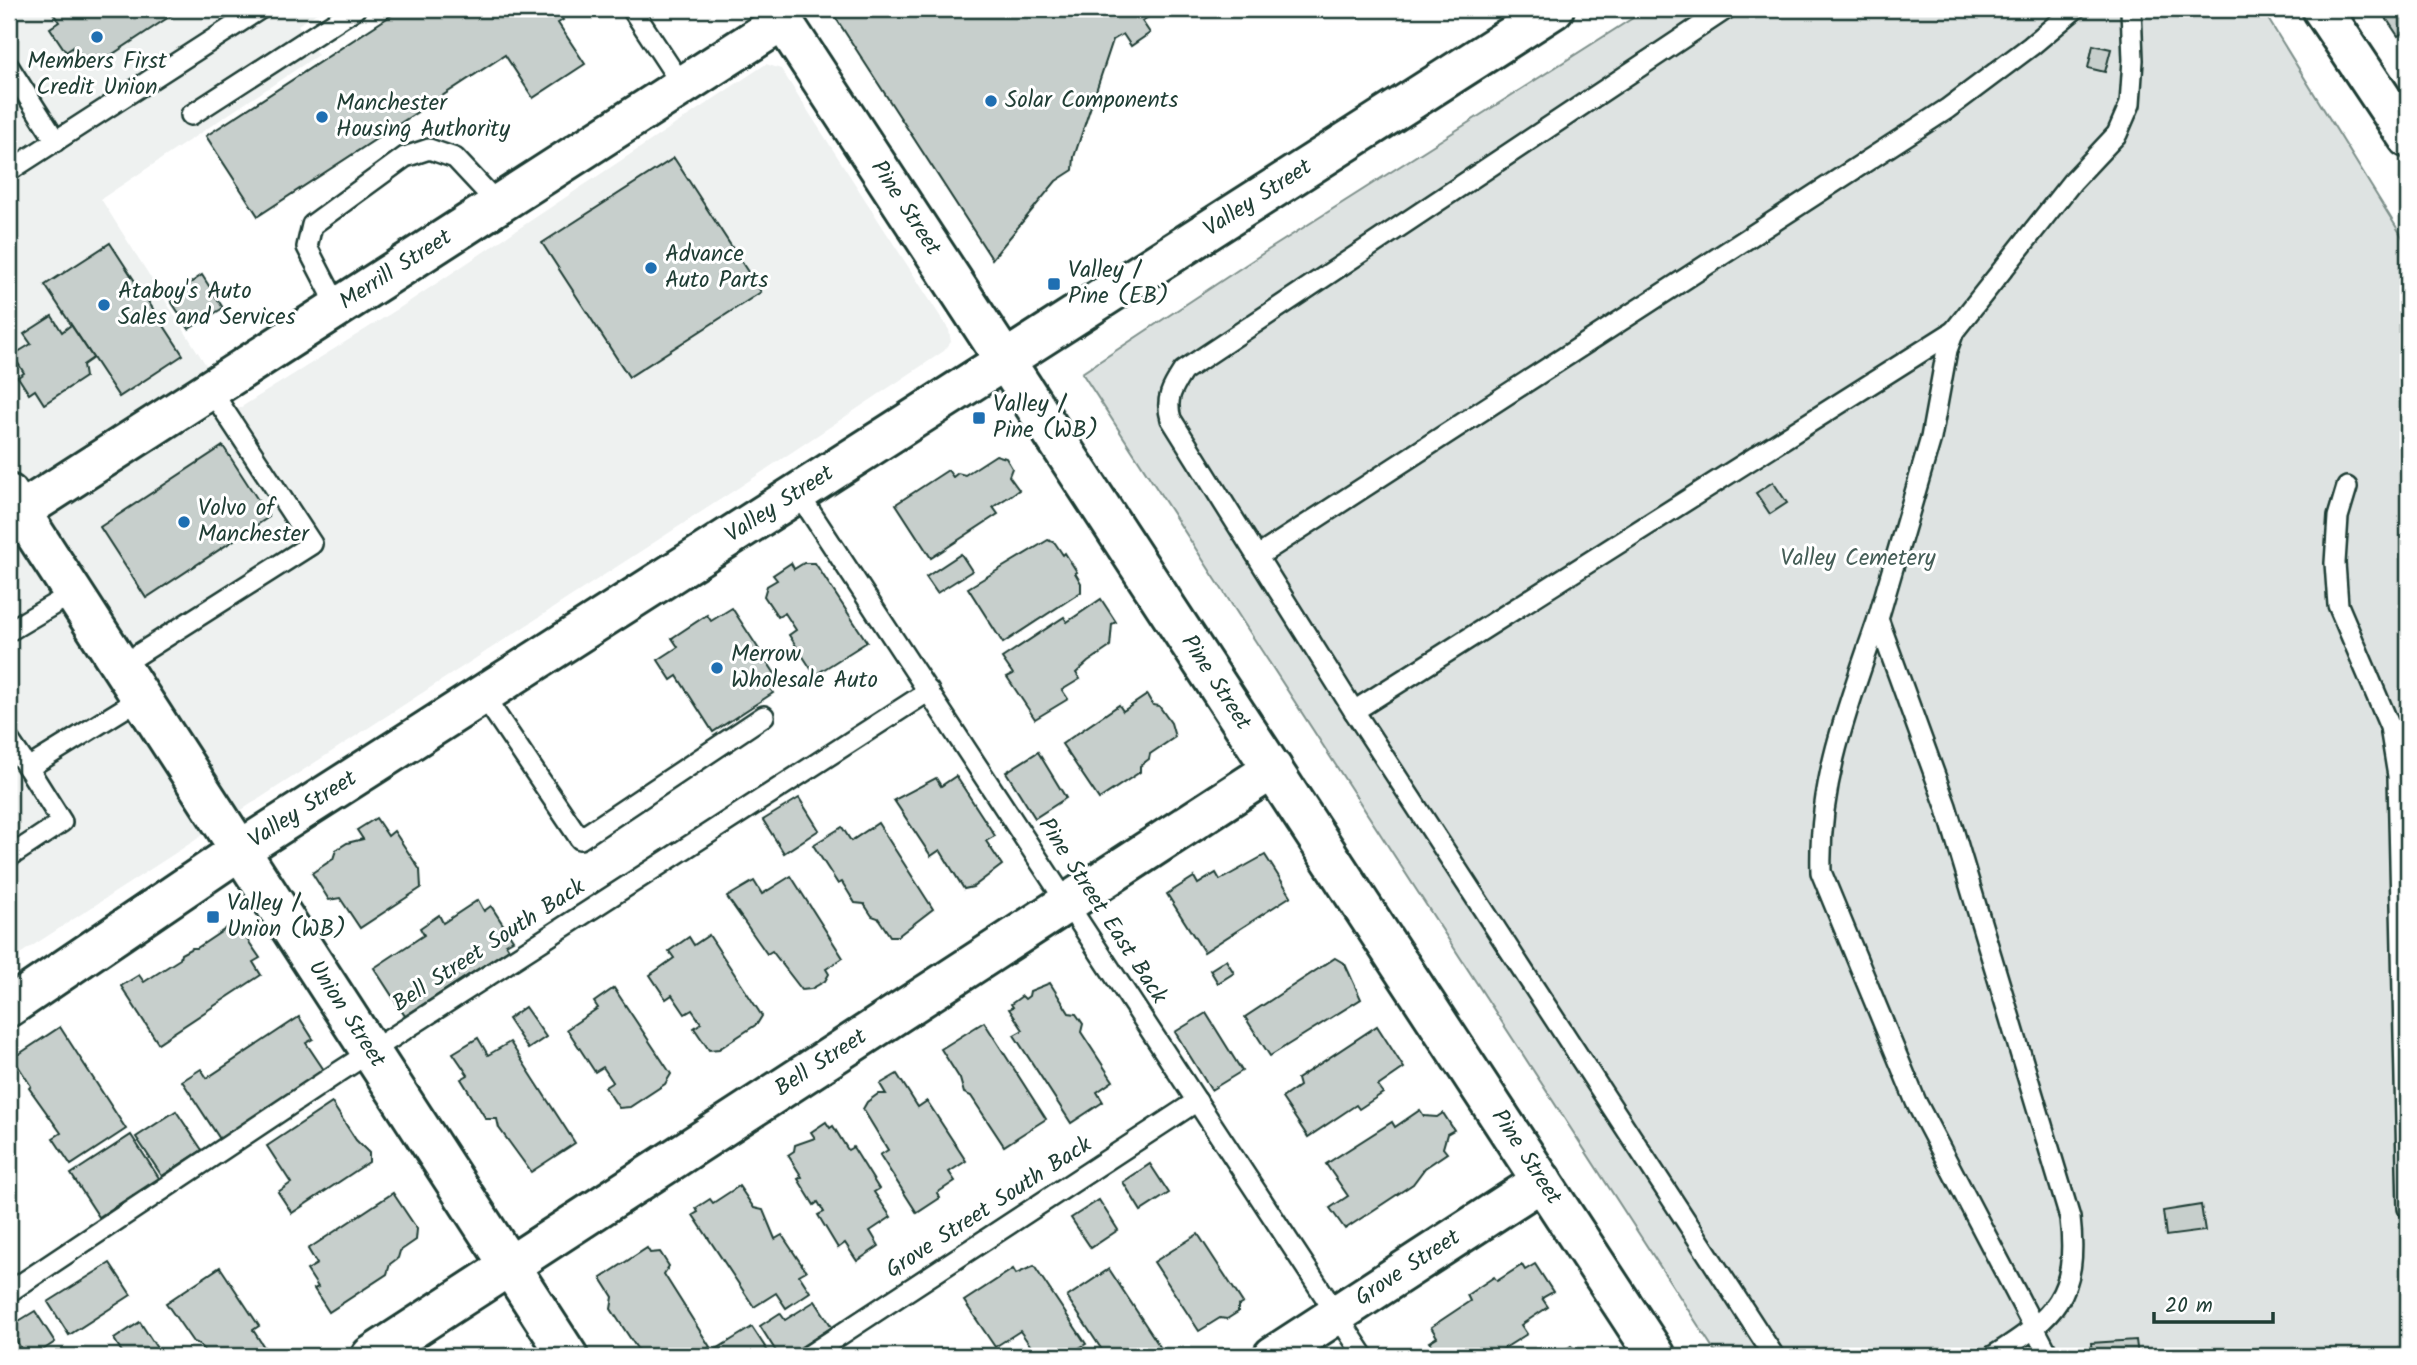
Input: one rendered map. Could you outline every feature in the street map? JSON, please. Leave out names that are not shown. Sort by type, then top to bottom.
[{"type":"street","name":"Valley Street","points":[[9,1007],[240,850],[1554,9]]},
{"type":"street","points":[[2322,9],[2408,138]]},
{"type":"street","name":"Merrill Street","points":[[13,509],[210,389],[498,204],[682,85],[779,15]]},
{"type":"street","name":"Pine Street","points":[[779,15],[1002,360],[1657,1356]]},
{"type":"street","name":"Union Street","points":[[13,509],[73,593],[568,1356]]},
{"type":"street","name":"Bell Street","points":[[371,1356],[1273,769]]},
{"type":"street","name":"Grove Street","points":[[1273,1356],[1542,1181]]},
{"type":"lane","points":[[9,171],[260,9]]},
{"type":"lane","points":[[191,115],[355,9]]},
{"type":"lane","points":[[632,9],[682,85]]},
{"type":"lane","points":[[1726,9],[1184,371],[1171,390],[1167,406],[1171,419],[1354,711],[1773,1356]]},
{"type":"lane","points":[[1258,556],[1947,109],[2075,9]]},
{"type":"lane","points":[[2049,1356],[1916,1102],[1821,872],[1820,834],[1830,764],[1878,618],[1931,438],[1947,350],[1954,331],[2072,182],[2117,134],[2130,104],[2133,60],[2131,9]]},
{"type":"lane","points":[[9,67],[56,141]]},
{"type":"lane","points":[[338,307],[307,247],[312,225],[405,157],[429,149],[455,158],[498,204]]},
{"type":"lane","points":[[1354,711],[1954,331]]},
{"type":"lane","points":[[120,666],[312,544],[210,389]]},
{"type":"lane","points":[[2347,487],[2338,517],[2335,563],[2338,605],[2390,727],[2398,776],[2408,1208]]},
{"type":"lane","name":"Pine Street East Back","points":[[798,493],[1364,1356]]},
{"type":"lane","points":[[9,631],[73,593]]},
{"type":"lane","points":[[1878,618],[1947,806],[2070,1218],[2073,1269],[2051,1314],[2034,1331],[1993,1356]]},
{"type":"lane","name":"Bell Street South Back","points":[[9,1292],[370,1052],[929,691]]},
{"type":"lane","points":[[484,695],[580,839],[764,716]]},
{"type":"lane","points":[[28,768],[141,698]]},
{"type":"lane","points":[[9,740],[62,822],[9,857]]},
{"type":"lane","name":"Grove Street South Back","points":[[808,1356],[1197,1101]]},
{"type":"shaded area","points":[[9,9],[323,9],[298,25],[318,55],[101,199],[235,411],[398,309],[766,64],[781,69],[949,330],[951,342],[944,351],[738,488],[9,961]]},
{"type":"green space","name":"Valley Cemetery","points":[[1647,9],[2262,9],[2408,246],[2408,1356],[1718,1356],[1082,373],[1265,252]]},
{"type":"building","name":"Members First Credit Union","points":[[50,9],[181,9],[90,69],[75,46],[66,52],[50,28],[59,22]]},
{"type":"building","name":"Manchester Housing Authority","points":[[401,9],[556,9],[563,20],[558,23],[585,64],[533,98],[505,55],[258,216],[206,136]]},
{"type":"building","name":"Solar Components","points":[[830,9],[1161,9],[1142,21],[1150,33],[1131,46],[1123,34],[1113,40],[1074,157],[1073,170],[1056,181],[992,259]]},
{"type":"building","points":[[2380,9],[2408,9],[2408,29],[2398,36]]},
{"type":"building","points":[[2093,45],[2111,49],[2105,72],[2088,68]]},
{"type":"building","name":"Advance Auto Parts","points":[[674,158],[761,292],[629,377],[542,243]]},
{"type":"building","name":"Ataboy's Auto Sales and Services","points":[[110,243],[183,355],[119,397],[45,285]]},
{"type":"building","points":[[202,275],[223,308],[189,329],[169,298]]},
{"type":"building","points":[[52,316],[62,332],[71,325],[93,358],[83,365],[85,377],[44,404],[35,390],[29,394],[18,377],[24,373],[13,355],[31,344],[24,334]]},
{"type":"building","name":"Volvo of Manchester","points":[[223,446],[269,517],[146,598],[100,527]]},
{"type":"building","points":[[996,455],[1006,458],[1012,468],[1009,476],[1019,490],[993,507],[998,514],[931,558],[896,504],[948,470],[953,477],[958,473],[965,475]]},
{"type":"building","points":[[1773,482],[1787,503],[1770,514],[1756,493]]},
{"type":"building","points":[[1048,540],[1055,543],[1063,555],[1065,553],[1077,572],[1075,573],[1081,583],[1081,592],[1003,643],[968,588]]},
{"type":"building","points":[[961,554],[972,571],[937,593],[926,577]]},
{"type":"building","points":[[791,563],[794,569],[804,563],[815,563],[867,642],[815,675],[789,635],[796,630],[785,613],[778,617],[764,596],[767,586],[777,580],[773,575]]},
{"type":"building","points":[[1101,599],[1116,622],[1112,624],[1110,647],[1076,673],[1080,679],[1062,690],[1068,699],[1035,719],[1007,677],[1013,674],[1002,658],[1064,617],[1067,622]]},
{"type":"building","name":"Merrow Wholesale Auto","points":[[732,608],[779,680],[769,687],[773,693],[713,732],[677,676],[671,680],[658,660],[678,647],[672,638],[707,615],[711,621]]},
{"type":"building","points":[[1147,695],[1171,723],[1175,737],[1150,754],[1149,759],[1140,766],[1140,772],[1099,799],[1062,744],[1119,705],[1123,711]]},
{"type":"building","points":[[1038,752],[1066,798],[1035,818],[1006,772]]},
{"type":"building","points":[[956,776],[995,836],[986,841],[1002,865],[973,887],[964,889],[940,850],[931,856],[894,800],[936,778],[941,786]]},
{"type":"building","points":[[799,798],[819,830],[784,853],[763,820]]},
{"type":"building","points":[[376,818],[388,836],[394,831],[420,870],[421,888],[360,928],[340,898],[329,900],[312,873],[333,859],[336,850],[347,843],[363,839],[357,830]]},
{"type":"building","points":[[878,823],[933,909],[898,936],[890,936],[864,904],[855,903],[842,882],[838,884],[813,845],[842,827],[851,841]]},
{"type":"building","points":[[1265,855],[1291,896],[1204,952],[1167,894],[1194,877],[1198,884],[1216,873],[1220,880]]},
{"type":"building","points":[[791,876],[843,958],[826,969],[829,974],[825,981],[811,989],[802,990],[772,951],[767,954],[727,897],[754,881],[762,894]]},
{"type":"building","points":[[478,900],[484,911],[491,906],[513,940],[506,944],[509,949],[405,1016],[374,968],[424,935],[420,928],[439,915],[443,923]]},
{"type":"building","points":[[230,926],[236,936],[242,932],[260,958],[253,962],[261,975],[158,1043],[121,986],[139,975],[144,982],[180,959],[181,954],[197,948]]},
{"type":"building","points":[[709,935],[762,1016],[757,1024],[719,1049],[709,1050],[694,1028],[701,1023],[692,1010],[685,1014],[672,995],[666,999],[650,975],[674,958],[669,951],[689,937],[694,945]]},
{"type":"building","points":[[1335,958],[1345,964],[1361,999],[1270,1056],[1245,1017]]},
{"type":"building","points":[[1226,960],[1234,973],[1218,983],[1210,970]]},
{"type":"building","points":[[1050,983],[1069,1013],[1076,1014],[1083,1024],[1081,1032],[1113,1081],[1097,1092],[1103,1102],[1071,1123],[1014,1035],[1023,1030],[1009,1009],[1013,1007],[1011,1004],[1022,996],[1025,999],[1030,991]]},
{"type":"building","points":[[614,988],[671,1074],[665,1084],[630,1107],[619,1108],[605,1087],[613,1082],[603,1067],[595,1072],[567,1029],[598,1008],[594,1002]]},
{"type":"building","points":[[525,1007],[546,1037],[528,1049],[508,1019]]},
{"type":"building","points":[[1206,1013],[1242,1071],[1211,1090],[1175,1032]]},
{"type":"building","points":[[299,1017],[313,1039],[306,1043],[324,1070],[220,1139],[182,1081],[201,1069],[207,1078]]},
{"type":"building","points":[[984,1022],[1046,1119],[1004,1146],[971,1096],[964,1093],[960,1079],[941,1049]]},
{"type":"building","points":[[1377,1026],[1404,1068],[1378,1086],[1383,1093],[1359,1109],[1356,1105],[1308,1137],[1282,1098],[1299,1086],[1297,1079]]},
{"type":"building","points":[[60,1027],[126,1129],[71,1165],[53,1138],[61,1133],[29,1088],[31,1086],[13,1058]]},
{"type":"building","points":[[478,1038],[488,1055],[510,1042],[575,1143],[531,1172],[499,1128],[497,1119],[486,1119],[461,1079],[468,1075],[453,1053]]},
{"type":"building","points":[[897,1074],[918,1107],[927,1101],[966,1161],[949,1172],[955,1181],[937,1193],[940,1198],[917,1213],[880,1155],[888,1150],[863,1109],[867,1102],[878,1094],[886,1094],[880,1084]]},
{"type":"building","points":[[332,1103],[356,1140],[369,1153],[369,1162],[292,1213],[278,1192],[291,1183],[267,1146]]},
{"type":"building","points":[[1420,1110],[1424,1116],[1437,1117],[1443,1113],[1454,1130],[1447,1134],[1443,1148],[1447,1153],[1425,1168],[1413,1184],[1345,1229],[1330,1208],[1348,1196],[1326,1164],[1392,1122],[1395,1127]]},
{"type":"building","points":[[176,1111],[202,1150],[162,1176],[136,1137]]},
{"type":"building","points":[[826,1122],[830,1128],[833,1126],[848,1150],[853,1147],[879,1189],[874,1192],[891,1217],[870,1231],[879,1246],[857,1261],[845,1243],[838,1248],[818,1215],[824,1212],[818,1202],[814,1205],[798,1179],[802,1177],[788,1155],[794,1151],[795,1145],[815,1138],[811,1132]]},
{"type":"building","points":[[131,1135],[159,1178],[99,1217],[71,1174]]},
{"type":"building","points":[[1150,1164],[1169,1193],[1141,1211],[1123,1182]]},
{"type":"building","points":[[739,1186],[754,1208],[763,1210],[775,1239],[782,1235],[806,1271],[799,1275],[810,1292],[786,1308],[776,1293],[754,1307],[693,1215],[698,1212],[696,1208],[710,1199],[713,1203]]},
{"type":"building","points":[[393,1193],[417,1229],[416,1240],[400,1251],[398,1258],[390,1264],[387,1274],[329,1312],[314,1289],[318,1287],[307,1270],[317,1264],[308,1249]]},
{"type":"building","points":[[1099,1200],[1118,1230],[1091,1248],[1071,1218]]},
{"type":"building","points":[[2201,1205],[2205,1231],[2166,1236],[2163,1211]]},
{"type":"building","points":[[1198,1234],[1243,1303],[1238,1306],[1238,1312],[1227,1319],[1220,1318],[1199,1331],[1154,1262]]},
{"type":"building","points":[[647,1248],[650,1253],[660,1252],[669,1266],[664,1274],[710,1347],[695,1356],[642,1356],[611,1309],[613,1297],[601,1278]]},
{"type":"building","points":[[110,1263],[131,1295],[69,1335],[48,1302]]},
{"type":"building","points":[[1535,1264],[1553,1292],[1542,1298],[1548,1307],[1521,1325],[1527,1334],[1492,1356],[1431,1356],[1428,1352],[1434,1348],[1429,1342],[1437,1337],[1431,1327],[1470,1301],[1467,1295],[1494,1277],[1497,1281],[1522,1265],[1525,1270]]},
{"type":"building","points":[[1034,1266],[1086,1344],[1079,1348],[1085,1356],[1020,1356],[1032,1348],[1020,1331],[995,1347],[964,1301],[1013,1269],[1016,1274]]},
{"type":"building","points":[[220,1267],[259,1326],[253,1330],[264,1347],[251,1356],[213,1356],[205,1352],[199,1344],[193,1342],[166,1303]]},
{"type":"building","points":[[1109,1269],[1166,1356],[1106,1356],[1067,1297]]},
{"type":"building","points":[[815,1301],[832,1327],[787,1356],[779,1356],[760,1326],[780,1313],[785,1320]]},
{"type":"building","points":[[35,1311],[55,1342],[34,1356],[25,1356],[9,1327]]},
{"type":"building","points":[[140,1322],[162,1356],[115,1356],[122,1352],[114,1339]]},
{"type":"building","points":[[752,1327],[771,1356],[707,1355]]},
{"type":"building","points":[[2136,1340],[2138,1356],[2092,1356],[2091,1343]]},
{"type":"building","points":[[1571,1346],[1584,1356],[1556,1356]]},
{"type":"place","name":"Members First Credit Union","points":[[97,37]]},
{"type":"place","name":"Solar Components","points":[[991,101]]},
{"type":"place","name":"Manchester Housing Authority","points":[[322,117]]},
{"type":"place","name":"Advance Auto Parts","points":[[651,268]]},
{"type":"place","name":"Valley / Pine (EB)","points":[[1054,284]]},
{"type":"place","name":"Ataboy's Auto Sales and Services","points":[[104,305]]},
{"type":"place","name":"Valley / Pine (WB)","points":[[979,418]]},
{"type":"place","name":"Volvo of Manchester","points":[[184,522]]},
{"type":"place","name":"Merrow Wholesale Auto","points":[[717,668]]},
{"type":"place","name":"Valley / Union (WB)","points":[[213,917]]}]
